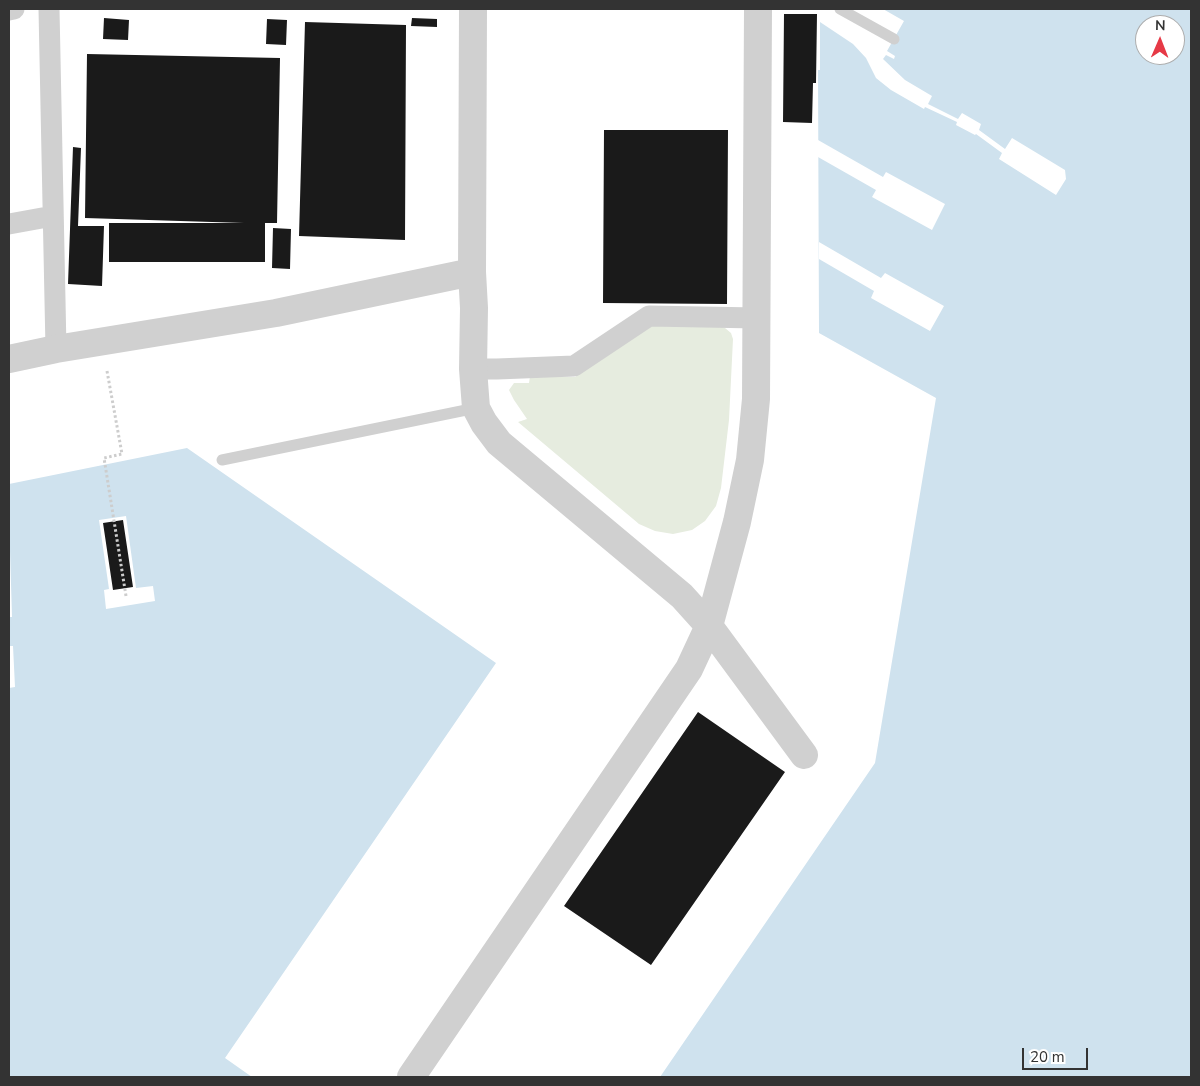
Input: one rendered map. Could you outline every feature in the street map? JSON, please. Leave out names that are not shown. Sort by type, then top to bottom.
[{"type":"street","points":[[9,10],[14,9]]},
{"type":"street","points":[[49,9],[56,350]]},
{"type":"street","points":[[473,9],[472,272],[474,308],[473,369],[476,408],[484,423],[499,443],[682,596],[709,626],[804,755]]},
{"type":"street","points":[[411,1077],[689,669],[709,626],[737,522],[750,460],[756,399],[758,9]]},
{"type":"street","points":[[9,224],[54,216]]},
{"type":"street","points":[[9,359],[276,313],[472,272]]},
{"type":"street","points":[[473,369],[574,366],[648,316],[757,318]]},
{"type":"lane","points":[[840,9],[894,39]]},
{"type":"lane","points":[[222,460],[476,408]]},
{"type":"path","points":[[107,370],[122,454],[104,458],[126,596]]},
{"type":"shaded area","points":[[651,325],[717,325],[731,333],[733,339],[729,420],[721,488],[716,506],[705,521],[692,530],[673,534],[655,531],[639,524],[518,422],[527,419],[509,390],[514,383],[529,383],[530,376],[575,377]]},
{"type":"water","points":[[883,9],[1191,9],[1191,1077],[660,1077],[875,763],[936,398],[819,333],[818,70],[820,70],[820,22],[853,44],[866,58],[876,78],[891,90],[924,109],[925,107],[957,122],[956,125],[976,134],[1002,153],[999,159],[1056,195],[1066,179],[1065,170],[1012,138],[1005,149],[979,130],[981,124],[962,113],[958,119],[928,104],[932,96],[905,80],[883,59],[886,55],[894,59],[895,56],[887,51],[904,21]]},
{"type":"water","points":[[187,448],[496,663],[225,1058],[252,1077],[9,1077],[9,484]]},
{"type":"pier","points":[[818,140],[883,177],[886,172],[945,204],[932,230],[872,197],[876,190],[818,157]]},
{"type":"pier","points":[[819,242],[881,278],[885,273],[944,306],[930,331],[871,298],[874,291],[819,259]]},
{"type":"pier","points":[[126,516],[136,588],[153,586],[155,601],[106,609],[104,590],[109,589],[99,520]]},
{"type":"pier","points":[[10,551],[12,617],[9,617]]},
{"type":"pier","points":[[9,646],[13,646],[15,687],[9,688]]},
{"type":"building","points":[[784,14],[817,14],[816,83],[813,83],[812,123],[783,122]]},
{"type":"building","points":[[104,18],[129,20],[128,40],[103,39]]},
{"type":"building","points":[[412,18],[437,19],[437,27],[411,26]]},
{"type":"building","points":[[267,19],[287,20],[286,45],[266,44]]},
{"type":"building","points":[[305,22],[406,25],[405,240],[299,236]]},
{"type":"building","points":[[87,54],[280,58],[277,223],[265,223],[265,262],[109,262],[109,223],[244,223],[85,218]]},
{"type":"building","points":[[604,130],[728,130],[727,304],[603,303]]},
{"type":"building","points":[[73,147],[81,148],[78,226],[104,226],[102,286],[68,284]]},
{"type":"building","points":[[273,228],[291,229],[290,269],[272,268]]},
{"type":"building","points":[[123,520],[133,587],[113,590],[103,523]]},
{"type":"building","points":[[698,712],[785,772],[651,965],[564,906]]}]
